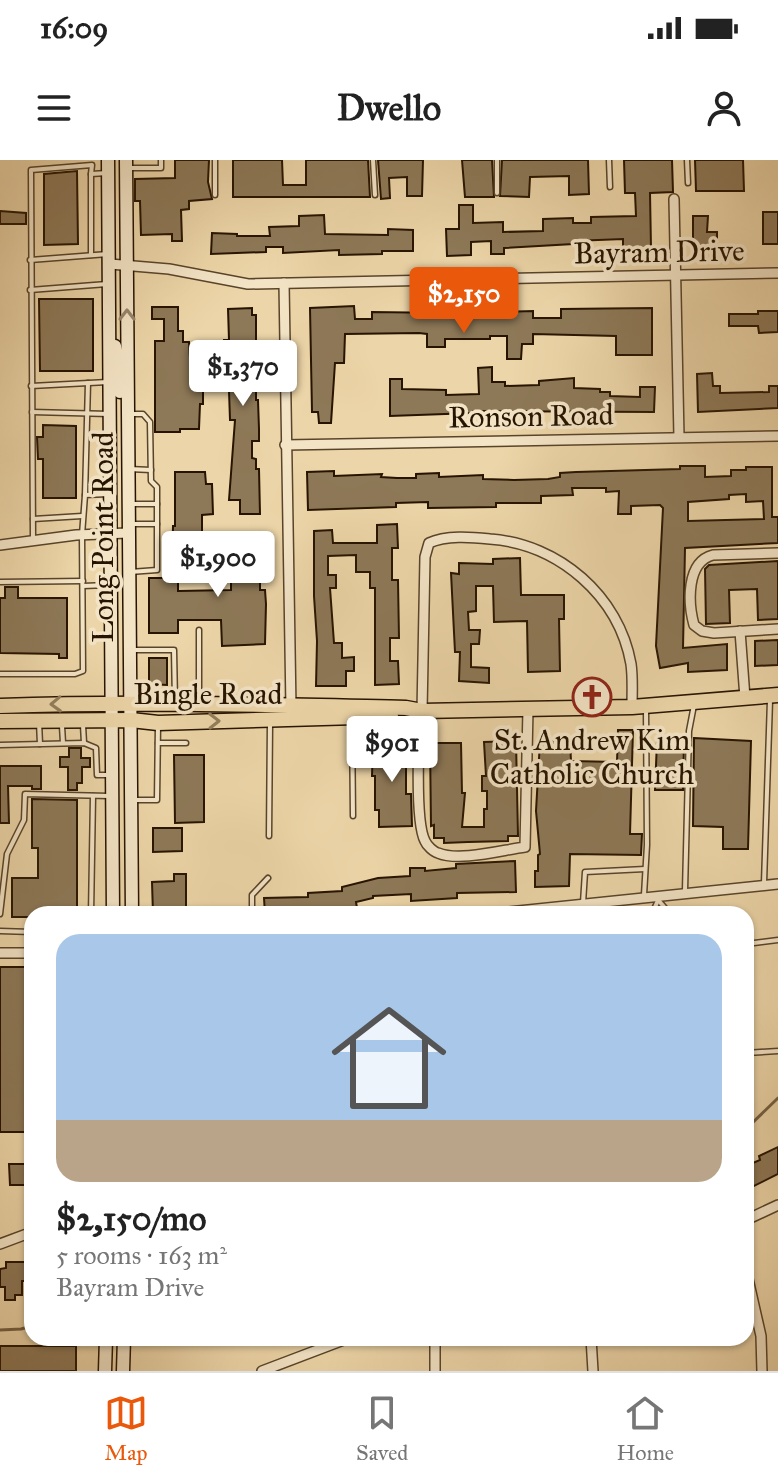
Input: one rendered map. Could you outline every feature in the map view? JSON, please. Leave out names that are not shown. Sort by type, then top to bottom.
[{"type":"main road","name":"Long Point Road","points":[[126,164],[132,906]]},
{"type":"main road","name":"Long Point Road","points":[[108,166],[113,906]]},
{"type":"main road","points":[[110,324],[119,364],[120,402],[128,414]]},
{"type":"main road","points":[[110,414],[117,420],[128,467]]},
{"type":"main road","name":"Bingle Road","points":[[0,721],[131,720],[158,723],[270,720],[291,713],[406,708],[418,711],[639,707],[774,695]]},
{"type":"main road","name":"Bingle Road","points":[[0,706],[200,704],[352,718],[407,716],[418,711]]},
{"type":"main road","points":[[113,843],[132,843]]},
{"type":"main road","points":[[105,1371],[106,1346]]},
{"type":"main road","points":[[123,1371],[124,1346]]},
{"type":"street","points":[[674,199],[679,437]]},
{"type":"street","name":"Bayram Drive","points":[[110,259],[127,265],[169,269],[248,284],[778,273]]},
{"type":"street","points":[[284,283],[291,713]]},
{"type":"street","name":"Ronson Road","points":[[285,445],[778,436]]},
{"type":"street","points":[[0,545],[110,534],[128,528]]},
{"type":"street","points":[[528,709],[525,847],[453,857],[436,853],[425,842],[421,826],[418,711],[425,557],[429,543],[448,538],[507,540],[537,550],[575,570],[601,596],[624,637],[639,707]]},
{"type":"street","points":[[778,553],[713,555],[698,562],[692,578],[692,613],[698,629],[708,633],[778,629]]},
{"type":"street","points":[[740,631],[745,698]]},
{"type":"street","points":[[557,906],[778,884]]},
{"type":"street","points":[[0,953],[24,953]]},
{"type":"street","points":[[754,1216],[778,1205]]},
{"type":"street","points":[[0,1244],[24,1235]]},
{"type":"street","points":[[754,1305],[761,1336],[762,1371]]},
{"type":"street","points":[[262,1371],[328,1346]]},
{"type":"street","points":[[435,1346],[435,1371]]},
{"type":"street","points":[[591,1346],[593,1371]]},
{"type":"lane","points":[[126,164],[161,168],[161,160]]},
{"type":"lane","points":[[215,160],[215,195]]},
{"type":"lane","points":[[373,160],[375,195]]},
{"type":"lane","points":[[497,160],[497,193]]},
{"type":"lane","points":[[609,160],[610,187]]},
{"type":"lane","points":[[687,160],[688,183]]},
{"type":"lane","points":[[33,541],[31,170],[92,165],[91,255]]},
{"type":"lane","points":[[91,174],[108,166]]},
{"type":"lane","points":[[30,260],[91,255],[110,259]]},
{"type":"lane","points":[[30,290],[110,284]]},
{"type":"lane","points":[[31,386],[110,382]]},
{"type":"lane","points":[[0,674],[75,674],[83,671],[82,535],[88,383]]},
{"type":"lane","points":[[32,412],[110,414]]},
{"type":"lane","points":[[128,414],[143,414],[150,422],[151,481],[157,487],[157,570],[128,572]]},
{"type":"lane","points":[[128,467],[151,470]]},
{"type":"lane","points":[[85,495],[110,494]]},
{"type":"lane","points":[[128,504],[157,504]]},
{"type":"lane","points":[[33,519],[83,516]]},
{"type":"lane","points":[[128,528],[157,524]]},
{"type":"lane","points":[[0,582],[111,585]]},
{"type":"lane","points":[[199,630],[200,704]]},
{"type":"lane","points":[[129,650],[174,650],[175,704]]},
{"type":"lane","points":[[764,886],[774,695]]},
{"type":"lane","points":[[686,893],[689,731],[695,702]]},
{"type":"lane","points":[[639,707],[647,845],[643,897]]},
{"type":"lane","points":[[352,718],[353,816]]},
{"type":"lane","points":[[269,836],[270,720]]},
{"type":"lane","points":[[39,721],[40,744]]},
{"type":"lane","points":[[62,721],[63,743]]},
{"type":"lane","points":[[83,721],[84,743]]},
{"type":"lane","points":[[132,800],[157,800],[158,723]]},
{"type":"lane","points":[[0,745],[84,743],[96,748],[97,775],[112,775]]},
{"type":"lane","points":[[158,743],[186,743]]},
{"type":"lane","points":[[0,914],[7,854],[24,820],[25,794],[112,796]]},
{"type":"lane","points":[[91,906],[93,796]]},
{"type":"lane","points":[[583,903],[585,872],[645,869]]},
{"type":"lane","points":[[252,906],[252,895],[268,878]]},
{"type":"lane","points":[[656,906],[659,898]]},
{"type":"lane","points":[[659,898],[664,906]]},
{"type":"lane","points":[[0,931],[24,932]]},
{"type":"lane","points":[[754,943],[778,940]]},
{"type":"lane","points":[[754,1052],[778,1051]]},
{"type":"building","points":[[175,160],[209,160],[208,182],[212,199],[189,201],[189,209],[181,210],[182,241],[172,241],[172,234],[141,235],[140,201],[135,201],[135,179],[175,178]]},
{"type":"building","points":[[233,160],[282,160],[283,185],[306,185],[306,160],[368,160],[370,197],[233,197]]},
{"type":"building","points":[[378,160],[423,160],[422,196],[407,196],[407,177],[389,178],[390,198],[381,199]]},
{"type":"building","points":[[462,160],[492,160],[494,197],[465,197]]},
{"type":"building","points":[[502,160],[588,160],[589,194],[569,195],[569,176],[530,177],[529,197],[500,196]]},
{"type":"building","points":[[624,160],[672,160],[673,192],[650,193],[651,248],[623,249],[623,239],[504,248],[504,254],[491,254],[491,241],[471,242],[471,255],[447,256],[446,229],[459,229],[459,205],[473,205],[473,223],[503,222],[503,232],[543,231],[543,219],[573,218],[573,223],[591,223],[591,217],[636,216],[635,193],[625,193]]},
{"type":"building","points":[[695,160],[743,160],[744,191],[696,191]]},
{"type":"building","points":[[77,171],[78,244],[44,245],[44,174]]},
{"type":"building","points":[[0,211],[26,213],[26,224],[0,224]]},
{"type":"building","points":[[763,212],[778,212],[778,244],[763,244]]},
{"type":"building","points":[[324,215],[325,234],[388,235],[388,229],[413,230],[413,251],[339,255],[339,250],[283,253],[283,247],[266,247],[266,252],[211,254],[212,233],[270,236],[269,227],[299,226],[299,216]]},
{"type":"building","points":[[693,216],[708,216],[707,232],[717,232],[717,248],[693,248]]},
{"type":"building","points":[[39,299],[93,299],[93,371],[40,371]]},
{"type":"building","points":[[448,305],[458,305],[458,313],[533,311],[533,318],[561,318],[561,309],[652,308],[652,355],[616,355],[616,336],[533,334],[533,344],[522,344],[521,359],[507,359],[507,336],[445,339],[445,347],[427,347],[427,334],[345,334],[344,363],[335,363],[331,423],[319,423],[318,412],[312,412],[310,308],[354,306],[355,319],[372,319],[372,312],[448,313]]},
{"type":"building","points":[[152,307],[178,307],[178,331],[183,331],[183,342],[189,342],[191,374],[203,374],[199,429],[155,432],[155,341],[164,341],[164,319],[152,319]]},
{"type":"building","points":[[252,308],[252,315],[256,315],[259,441],[252,441],[252,458],[256,459],[256,469],[259,469],[260,514],[240,514],[240,500],[229,500],[235,420],[230,420],[228,361],[224,361],[224,340],[229,340],[228,309]]},
{"type":"building","points":[[758,311],[778,311],[778,332],[759,333],[758,326],[729,326],[729,314],[758,314]]},
{"type":"building","points":[[492,367],[492,382],[505,382],[505,386],[539,385],[539,381],[574,378],[574,388],[600,389],[600,392],[610,392],[610,396],[640,397],[640,387],[655,387],[654,412],[473,411],[390,416],[390,379],[402,379],[402,389],[446,390],[446,395],[479,394],[478,368]]},
{"type":"building","points":[[712,373],[713,386],[720,386],[720,393],[769,392],[769,386],[778,386],[778,408],[698,412],[697,374]]},
{"type":"building","points":[[43,425],[76,426],[76,498],[43,498],[43,459],[38,459],[37,437],[43,437]]},
{"type":"building","points":[[680,466],[705,466],[705,477],[731,476],[731,470],[746,470],[746,467],[772,467],[772,517],[778,517],[778,543],[685,548],[683,648],[727,644],[727,670],[688,672],[688,663],[660,668],[656,646],[663,508],[660,505],[631,506],[631,514],[618,514],[619,491],[572,488],[573,495],[541,496],[541,503],[496,503],[496,507],[428,508],[428,502],[396,503],[396,507],[308,510],[307,472],[334,471],[334,476],[382,474],[381,477],[397,478],[439,473],[439,477],[483,475],[483,479],[514,480],[548,479],[560,477],[560,473],[680,469]],"holes":[[[746,494],[746,502],[763,501],[764,519],[688,521],[688,502],[729,499],[729,495]]]},
{"type":"building","points":[[175,472],[205,472],[206,484],[212,484],[213,514],[202,515],[202,571],[172,571]]},
{"type":"building","points":[[397,524],[398,548],[392,548],[392,580],[398,580],[399,638],[390,638],[390,661],[398,661],[399,684],[375,685],[375,588],[370,588],[370,572],[356,572],[356,555],[328,556],[328,575],[336,575],[336,588],[330,588],[334,643],[342,643],[342,658],[354,657],[354,671],[346,671],[346,686],[316,686],[314,531],[332,530],[333,543],[377,543],[377,525]]},
{"type":"building","points":[[260,533],[260,590],[265,590],[266,604],[265,644],[222,646],[221,620],[178,620],[178,633],[149,633],[149,578],[178,578],[178,591],[231,590],[231,574],[219,574],[218,559],[229,559],[229,541],[241,540],[241,534]]},
{"type":"building","points":[[520,558],[521,595],[564,595],[564,619],[559,619],[560,671],[528,672],[527,621],[494,622],[493,586],[476,586],[476,611],[468,612],[469,630],[480,630],[479,644],[471,644],[471,667],[489,668],[489,683],[459,681],[460,652],[455,652],[451,573],[459,574],[459,563],[493,564],[493,559]]},
{"type":"building","points":[[778,561],[778,619],[758,620],[757,589],[729,590],[730,623],[706,624],[705,569],[709,565]]},
{"type":"building","points":[[5,587],[18,587],[18,598],[67,598],[67,658],[59,658],[59,654],[0,653],[0,598],[5,598]]},
{"type":"building","points":[[778,640],[778,665],[755,666],[755,641]]},
{"type":"building","points":[[149,658],[167,658],[167,685],[149,684]]},
{"type":"building","points":[[618,730],[633,730],[630,834],[642,834],[641,855],[570,854],[569,886],[535,887],[540,854],[536,811],[540,741],[570,741],[571,761],[617,762]]},
{"type":"building","points":[[694,738],[751,741],[748,849],[723,849],[723,827],[693,826]]},
{"type":"building","points":[[516,741],[518,836],[508,836],[508,841],[444,843],[444,838],[434,838],[434,825],[431,826],[430,743],[461,743],[462,793],[465,793],[462,827],[484,827],[487,791],[482,791],[482,776],[486,776],[484,742]]},
{"type":"building","points":[[657,741],[684,742],[683,790],[655,790]]},
{"type":"building","points":[[412,743],[411,766],[406,766],[406,794],[411,794],[412,826],[379,827],[379,810],[375,810],[375,776],[372,776],[373,744]]},
{"type":"building","points":[[69,748],[81,748],[81,758],[90,758],[90,767],[82,767],[82,783],[77,783],[77,790],[68,790],[68,767],[60,767],[60,757],[69,757]]},
{"type":"building","points":[[174,755],[204,755],[204,822],[175,823]]},
{"type":"building","points":[[0,766],[41,766],[41,789],[8,786],[9,823],[0,823]]},
{"type":"building","points":[[32,799],[77,800],[77,906],[24,906],[24,917],[12,917],[12,878],[38,878],[38,848],[32,848]]},
{"type":"building","points":[[153,828],[182,828],[182,851],[153,852]]},
{"type":"building","points":[[515,861],[516,892],[457,893],[457,898],[411,901],[411,894],[373,896],[356,902],[357,906],[264,906],[264,898],[308,897],[308,893],[342,891],[342,887],[378,878],[410,876],[410,868],[425,868],[425,871],[456,868],[456,864]]},
{"type":"building","points":[[174,874],[186,874],[186,906],[153,906],[152,882],[174,881]]},
{"type":"building","points":[[0,967],[24,967],[24,1132],[0,1132]]},
{"type":"building","points":[[778,1147],[778,1174],[754,1186],[754,1163],[760,1160],[759,1156]]},
{"type":"building","points":[[9,1164],[24,1164],[24,1185],[10,1185]]},
{"type":"building","points":[[6,1262],[24,1262],[22,1295],[15,1295],[15,1300],[5,1300],[5,1287],[0,1287],[0,1269],[6,1268]]},
{"type":"building","points":[[0,1346],[76,1346],[76,1371],[0,1371]]},
{"type":"waterway","points":[[754,1121],[778,1098]]},
{"type":"waterway","points":[[0,1330],[24,1328]]},
{"type":"place","name":"St. Andrew Kim Catholic Church","points":[[592,697]]}]
